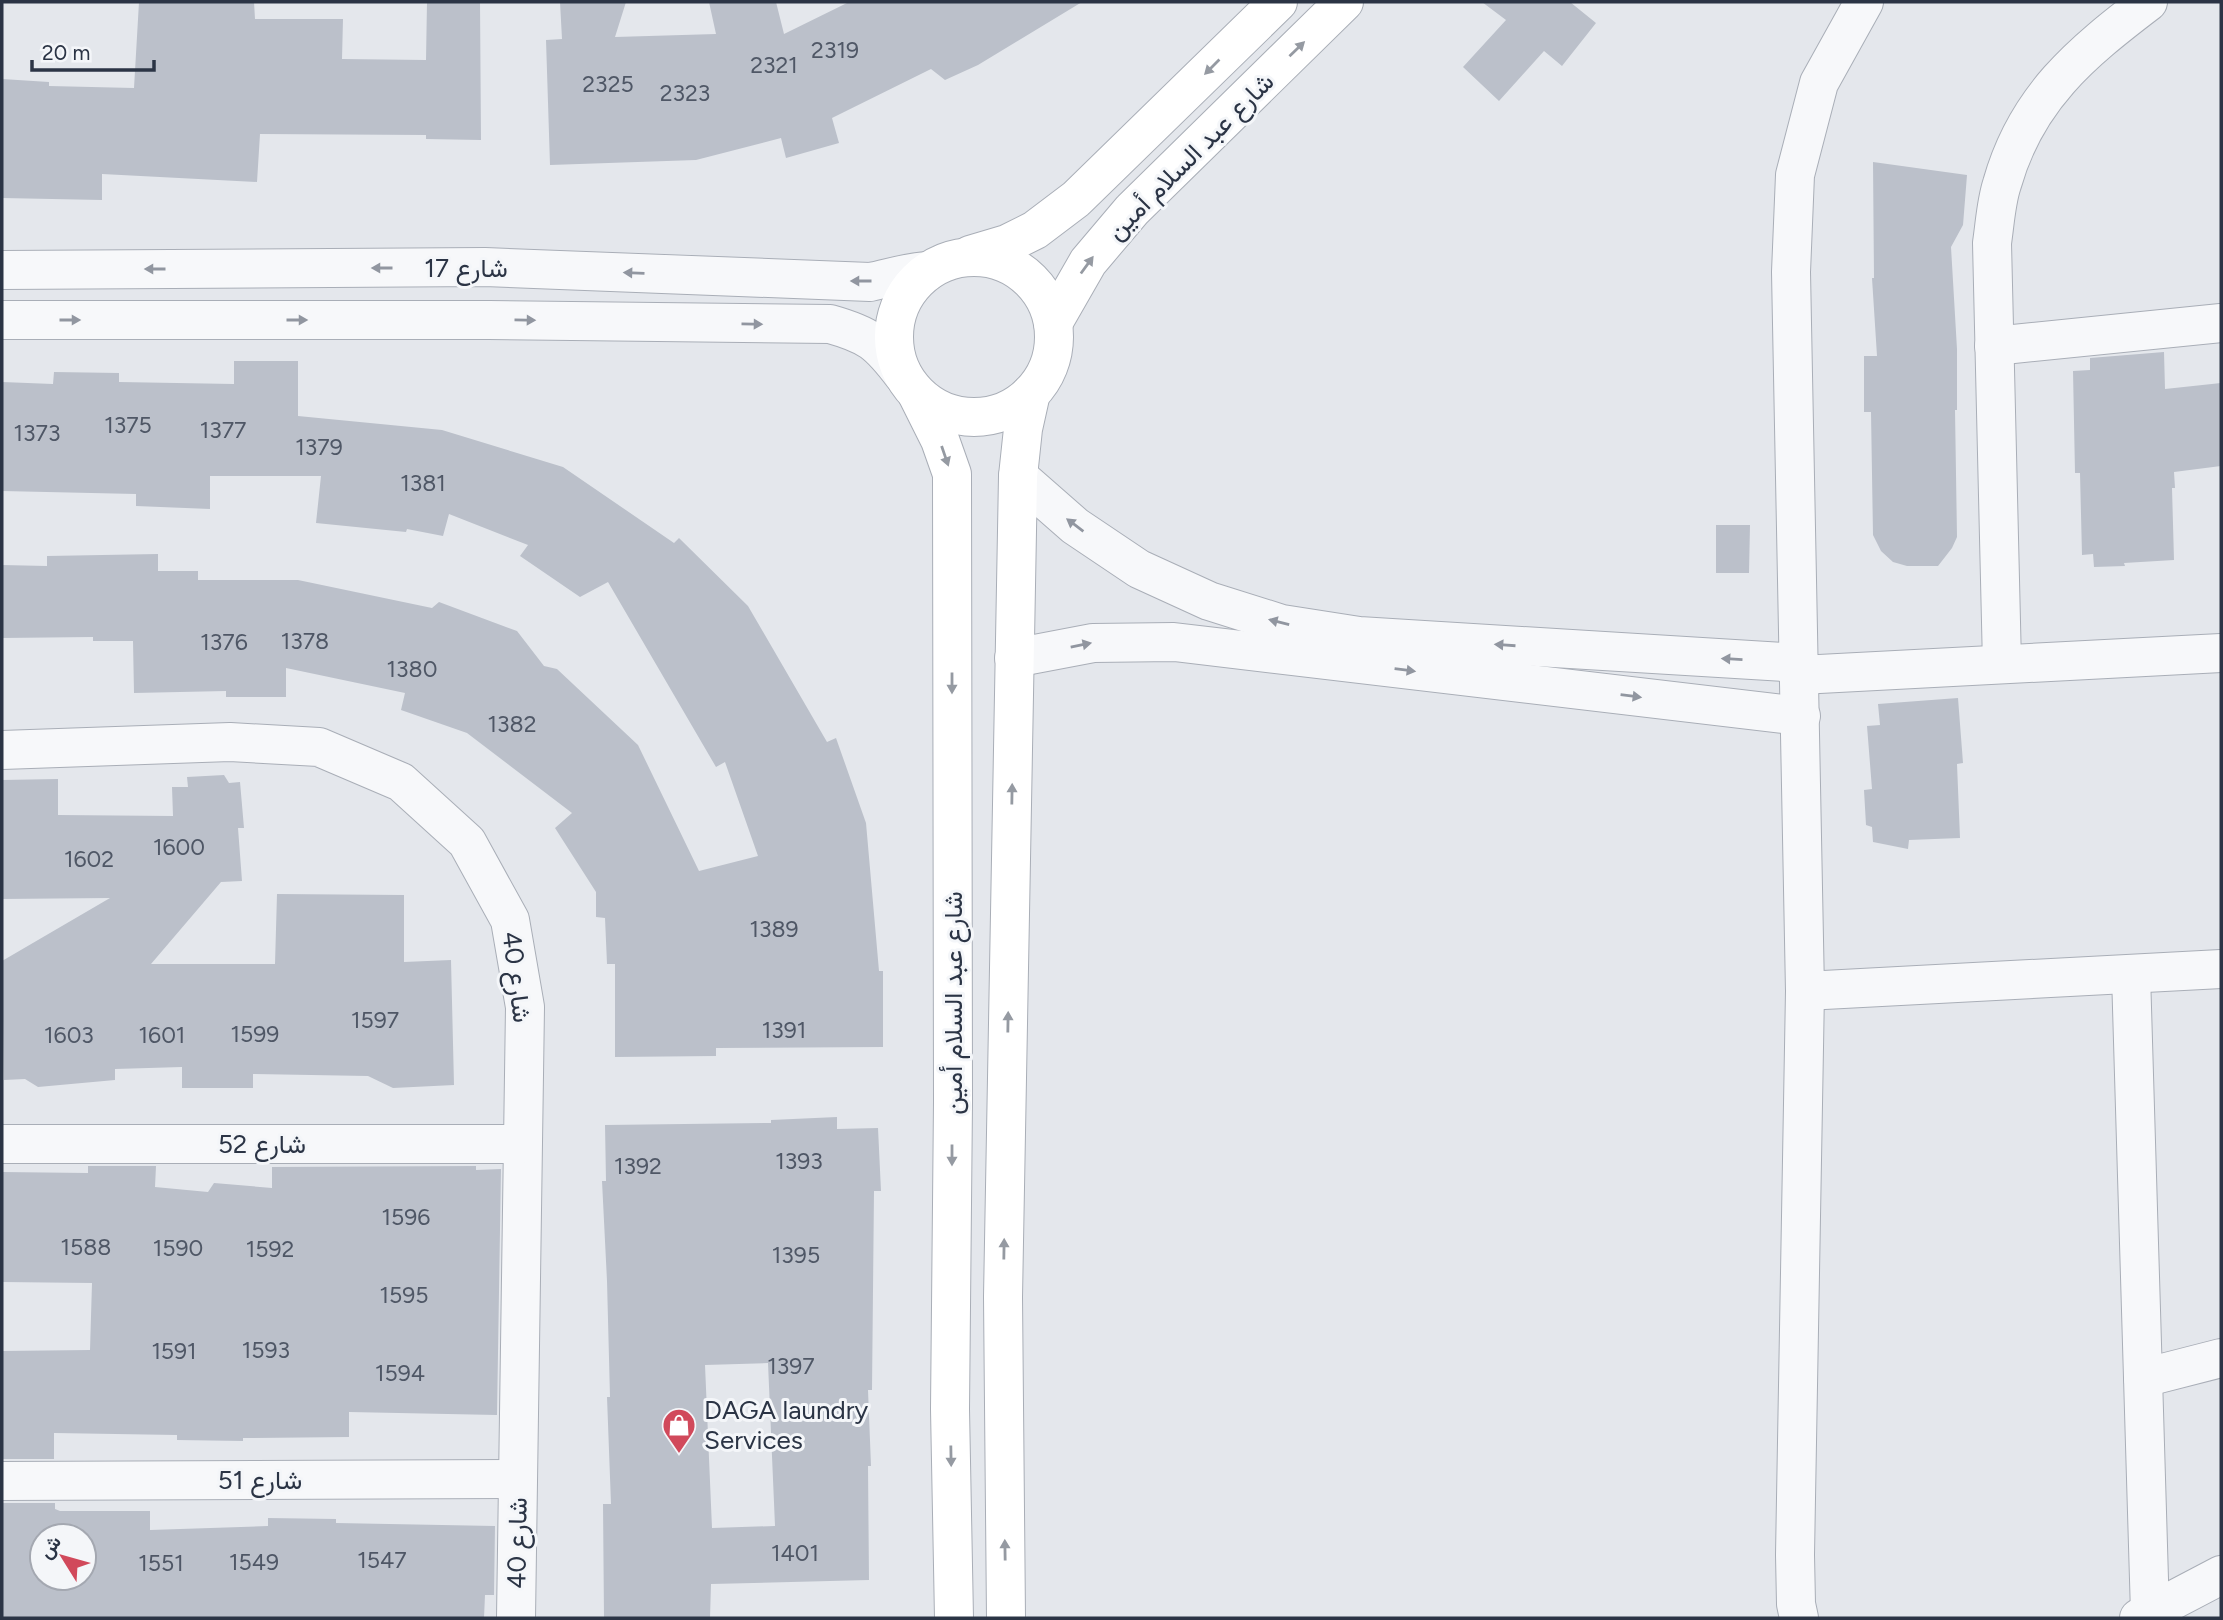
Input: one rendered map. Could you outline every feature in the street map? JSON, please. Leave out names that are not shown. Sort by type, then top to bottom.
[{"type":"street","name":"شارع عبد السلام أمين","points":[[944,264],[1007,244],[1035,230],[1076,199],[1278,2]]},
{"type":"street","name":"شارع عبد السلام أمين","points":[[1053,323],[1088,262],[1132,210],[1345,2]]},
{"type":"street","points":[[1799,1618],[1796,1604],[1795,1555],[1805,991],[1791,272],[1795,175],[1819,83],[1864,2]]},
{"type":"street","points":[[2002,664],[1992,243],[2001,184],[2023,129],[2056,80],[2098,39],[2148,2]]},
{"type":"street","points":[[985,257],[1010,264],[1030,279],[1046,299],[1053,323],[1053,349],[1046,372],[1031,393],[1011,408],[987,417],[961,417],[937,409],[910,384],[895,352],[893,329],[899,307],[911,287],[944,264],[985,257]]},
{"type":"street","name":"شارع 17","points":[[2,270],[485,267],[870,282],[944,264]]},
{"type":"street","name":"شارع 17","points":[[2,320],[489,320],[830,324],[860,332],[872,340],[884,349],[910,384]]},
{"type":"street","points":[[1994,346],[2221,323]]},
{"type":"street","name":"شارع عبد السلام أمين","points":[[910,384],[940,440],[952,474],[950,1409],[954,1618]]},
{"type":"street","name":"شارع عبد السلام أمين","points":[[1006,1618],[1003,1297],[1014,658],[1018,476],[1023,429],[1031,393]]},
{"type":"street","points":[[1018,476],[1076,526],[1139,569],[1209,601],[1358,650],[1801,716]]},
{"type":"street","points":[[1014,658],[1093,643],[1174,642],[1800,669],[2002,664],[2221,653]]},
{"type":"street","name":"شارع 40","points":[[2,750],[230,742],[319,747],[401,782],[467,842],[510,920],[525,1007],[516,1618]]},
{"type":"street","points":[[1805,991],[2221,969]]},
{"type":"street","points":[[2132,974],[2143,1378],[2144,1615],[2221,1575]]},
{"type":"street","name":"شارع 52","points":[[2,1144],[522,1143]]},
{"type":"street","points":[[951,1298],[960,1305],[971,1308],[994,1304],[1003,1297]]},
{"type":"street","points":[[2143,1378],[2221,1358]]},
{"type":"street","points":[[950,1409],[966,1397],[976,1395],[995,1399],[1003,1406]]},
{"type":"street","name":"شارع 51","points":[[2,1480],[517,1479]]},
{"type":"building","points":[[139,2],[254,2],[255,19],[343,19],[342,59],[426,60],[427,2],[480,2],[481,140],[426,139],[426,135],[260,134],[257,182],[102,174],[102,200],[2,198],[2,79],[49,82],[49,86],[134,88]]},
{"type":"building","points":[[560,2],[626,2],[615,37],[716,34],[709,2],[776,2],[784,34],[849,2],[1082,2],[978,65],[945,80],[931,69],[832,118],[839,143],[786,158],[781,138],[696,160],[550,165],[546,40],[562,39]]},
{"type":"building","points":[[1482,2],[1570,2],[1596,23],[1562,66],[1544,51],[1499,101],[1463,67],[1506,20]]},
{"type":"building","points":[[1873,162],[1967,175],[1963,225],[1951,247],[1957,349],[1957,537],[1938,566],[1907,566],[1893,562],[1881,551],[1873,535],[1871,412],[1864,412],[1864,356],[1877,356],[1872,278]]},
{"type":"building","points":[[2164,352],[2165,389],[2221,383],[2221,466],[2174,472],[2174,560],[2094,567],[2093,554],[2082,555],[2080,473],[2075,473],[2073,371],[2090,370],[2090,358]]},
{"type":"building","points":[[234,361],[298,361],[298,416],[442,430],[563,467],[674,543],[679,538],[748,606],[827,742],[836,738],[866,823],[879,971],[883,971],[883,1047],[716,1048],[716,1056],[615,1057],[615,964],[607,964],[605,918],[596,917],[596,892],[555,828],[572,813],[467,733],[401,710],[405,693],[286,668],[286,697],[226,697],[226,691],[134,693],[133,641],[93,641],[93,637],[2,638],[2,565],[47,566],[47,556],[158,554],[158,571],[198,571],[198,580],[298,580],[432,608],[439,602],[517,631],[544,666],[557,669],[638,745],[699,871],[758,856],[725,762],[716,767],[608,582],[580,597],[520,556],[528,545],[449,514],[443,536],[407,529],[406,532],[316,523],[321,476],[210,476],[210,509],[136,506],[136,494],[2,491],[2,382],[53,384],[54,372],[119,373],[119,382],[234,384]]},
{"type":"building","points":[[1716,525],[1750,525],[1749,573],[1716,573]]},
{"type":"building","points":[[1958,698],[1963,763],[1957,764],[1960,838],[1909,840],[1908,849],[1873,842],[1872,827],[1866,825],[1864,790],[1872,789],[1867,726],[1880,725],[1878,704]]},
{"type":"building","points":[[224,775],[229,783],[240,782],[244,828],[238,828],[242,881],[221,882],[151,964],[275,964],[277,894],[404,895],[404,962],[451,960],[454,1085],[393,1088],[368,1076],[253,1074],[253,1088],[182,1088],[182,1067],[115,1069],[115,1080],[38,1087],[25,1079],[4,1080],[2,961],[110,898],[2,899],[2,780],[58,779],[58,815],[173,816],[172,787],[188,787],[187,777]]},
{"type":"building","points":[[837,1117],[837,1129],[878,1128],[881,1191],[874,1191],[872,1390],[868,1390],[871,1466],[868,1466],[869,1580],[711,1584],[710,1618],[604,1618],[603,1504],[611,1504],[607,1281],[602,1181],[606,1181],[605,1125],[771,1123],[771,1120]],"holes":[[[768,1363],[775,1526],[712,1528],[705,1365]]]},
{"type":"building","points":[[88,1166],[156,1166],[155,1187],[208,1192],[214,1183],[272,1188],[272,1167],[476,1166],[476,1170],[501,1169],[497,1415],[349,1412],[349,1437],[243,1438],[243,1441],[177,1440],[177,1435],[54,1433],[54,1459],[2,1459],[2,1351],[90,1350],[92,1283],[2,1282],[2,1172],[88,1173]]},
{"type":"building","points":[[2,1503],[55,1503],[55,1509],[60,1511],[150,1511],[150,1530],[268,1526],[268,1518],[336,1519],[336,1523],[495,1526],[494,1595],[485,1595],[484,1618],[2,1618]]},
{"type":"place","name":"DAGA laundry Services","points":[[679,1455]]}]
